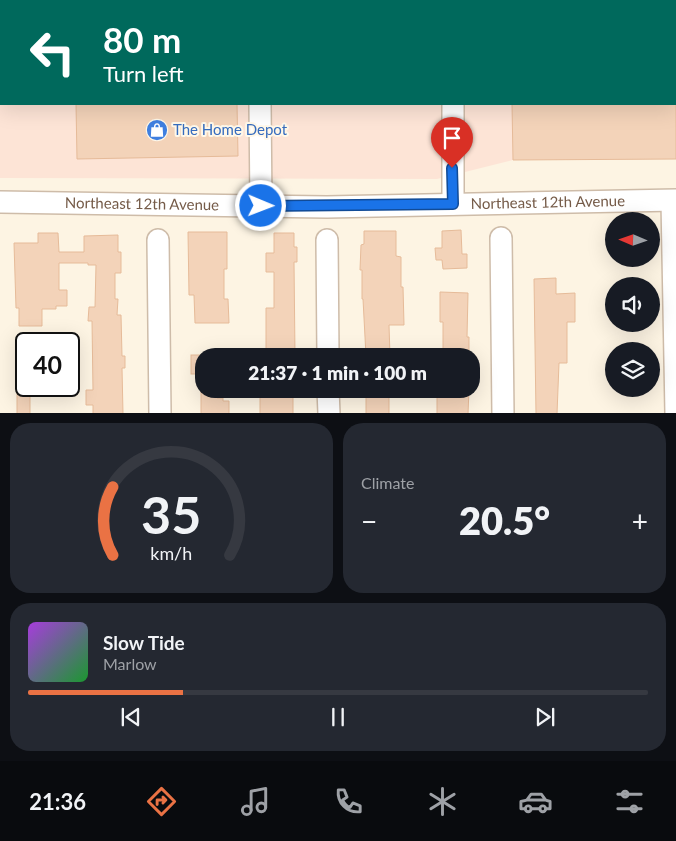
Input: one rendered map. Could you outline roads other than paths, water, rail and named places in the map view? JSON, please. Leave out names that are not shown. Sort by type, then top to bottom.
[{"type":"street","points":[[260,105],[261,206]]},
{"type":"street","points":[[453,105],[453,204]]},
{"type":"street","points":[[674,200],[676,414]]},
{"type":"street","name":"Northeast 12th Avenue","points":[[0,202],[261,206],[674,200]]},
{"type":"street","points":[[501,238],[503,413]]},
{"type":"street","points":[[158,240],[160,413]]},
{"type":"street","points":[[327,240],[328,348]]},
{"type":"street","points":[[328,398],[329,413]]},
{"type":"place","name":"The Home Depot","points":[[157,130]]}]
